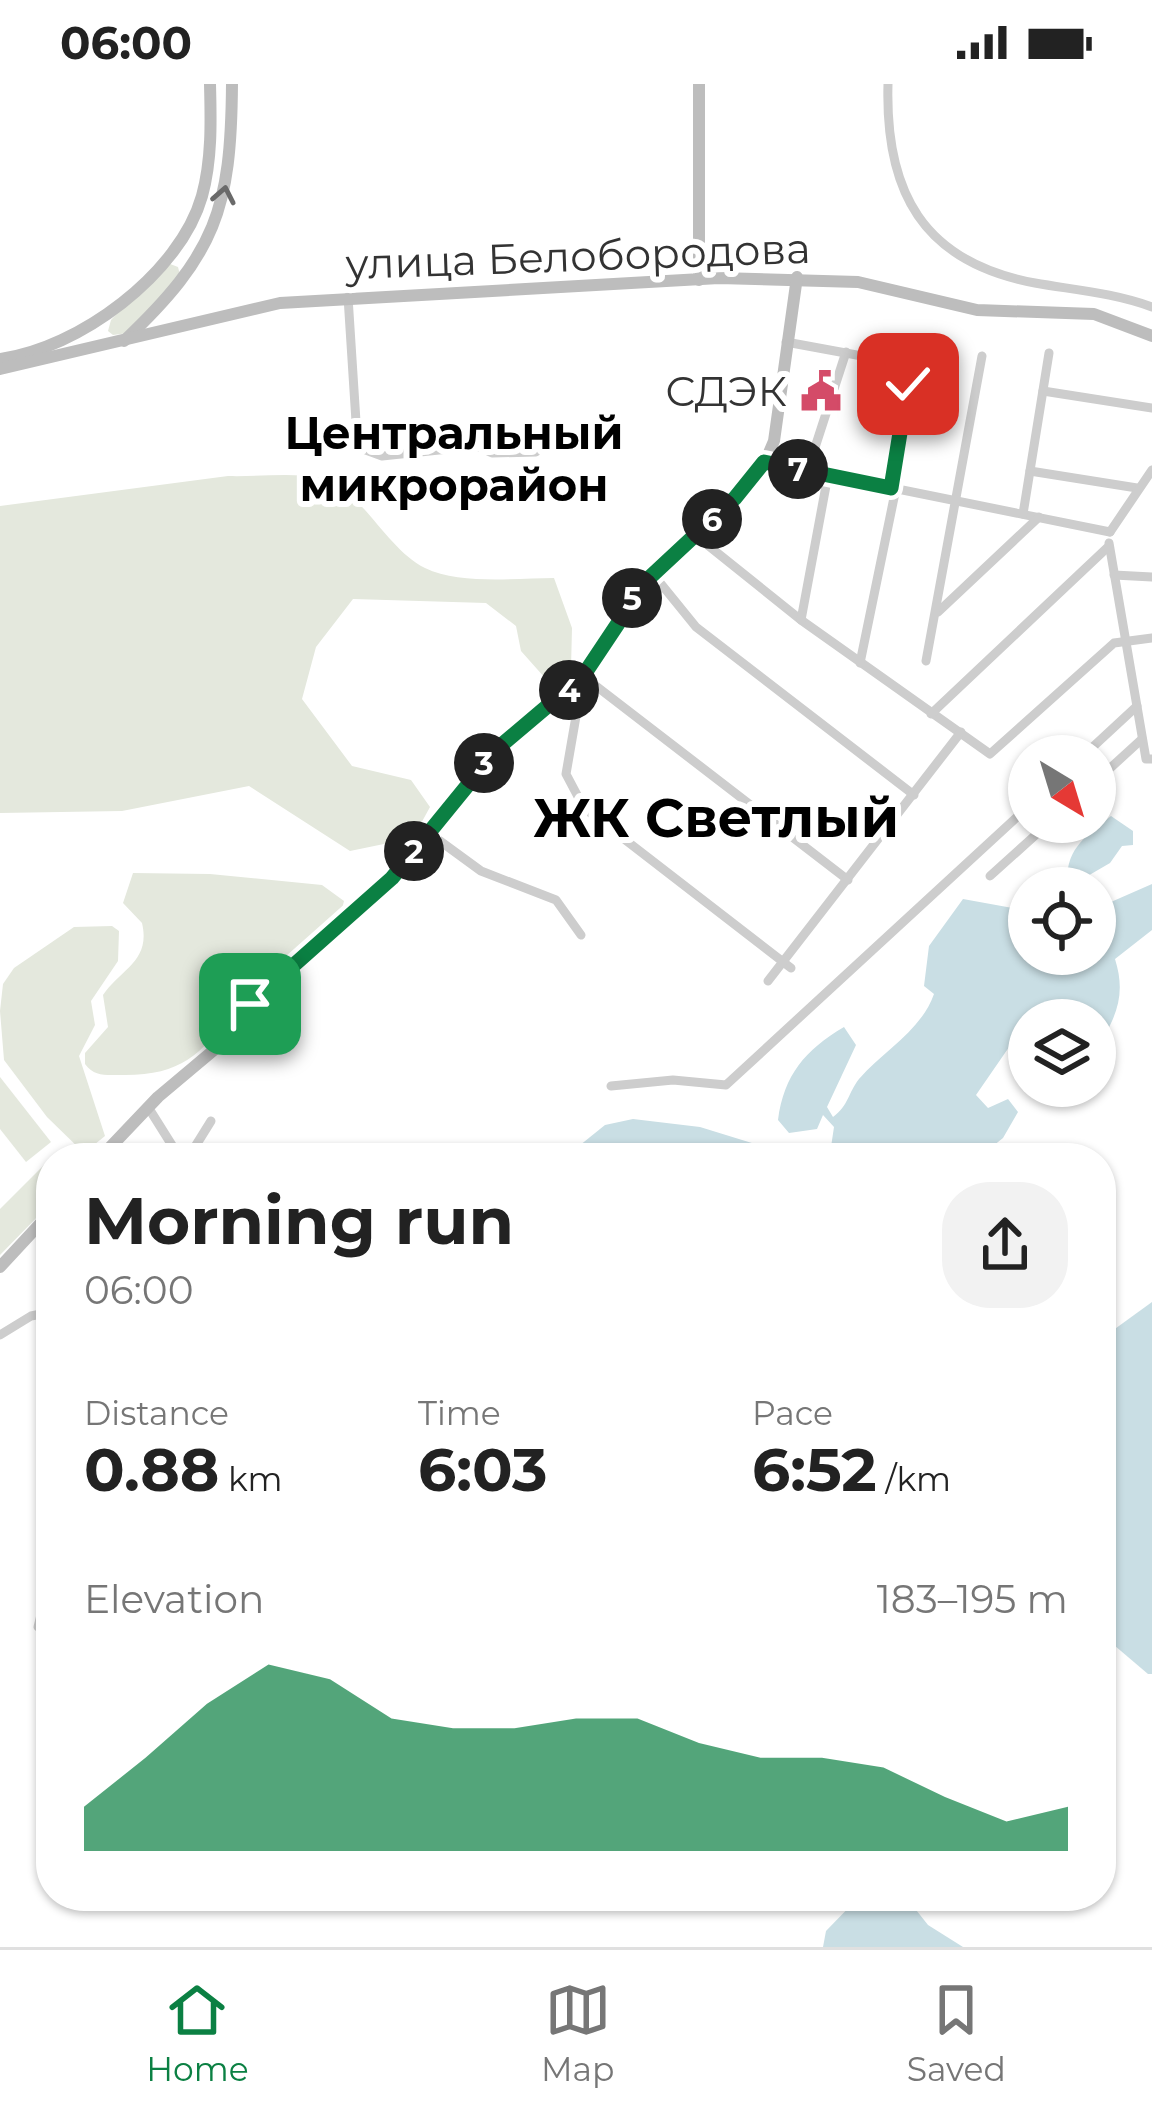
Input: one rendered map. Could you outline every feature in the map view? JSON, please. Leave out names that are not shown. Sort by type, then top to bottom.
[{"type":"street","points":[[211,84],[201,199],[166,256],[100,328],[120,342],[183,277],[211,239],[224,202],[232,84]]},
{"type":"street","points":[[699,84],[699,280]]},
{"type":"street","points":[[888,84],[889,152],[898,187],[938,239],[982,266],[1014,277],[1152,307]]},
{"type":"street","points":[[211,108],[232,107]]},
{"type":"street","points":[[183,277],[163,316],[174,322],[209,321]]},
{"type":"street","points":[[114,1143],[148,1106],[227,1039],[258,994],[384,885],[498,748],[583,676],[652,574],[764,462],[774,441],[797,277]]},
{"type":"street","name":"улица Белобородова","points":[[0,369],[280,303],[797,277],[858,282],[948,305],[1094,314],[1152,336]]},
{"type":"street","points":[[348,297],[357,437],[363,449],[382,456],[473,446],[492,453],[536,452]]},
{"type":"street","points":[[0,359],[57,346],[114,309]]},
{"type":"street","points":[[786,342],[862,356],[870,366],[903,371],[908,384],[860,663]]},
{"type":"street","points":[[808,469],[846,352]]},
{"type":"street","points":[[1023,514],[1049,353]]},
{"type":"street","points":[[926,661],[982,356]]},
{"type":"street","points":[[1043,391],[1152,408]]},
{"type":"street","points":[[764,462],[1110,532]]},
{"type":"street","points":[[1149,759],[1109,546],[1110,532],[1152,470]]},
{"type":"street","points":[[1030,471],[1138,488]]},
{"type":"street","points":[[801,620],[828,475]]},
{"type":"street","points":[[938,612],[1039,517]]},
{"type":"street","points":[[695,535],[801,620],[990,754],[998,752],[1126,637],[1152,638]]},
{"type":"street","points":[[931,714],[1109,546]]},
{"type":"street","points":[[652,574],[696,627],[914,795]]},
{"type":"street","points":[[1114,575],[1152,577]]},
{"type":"street","points":[[583,676],[566,774],[587,813],[787,965]]},
{"type":"street","points":[[583,676],[848,880]]},
{"type":"street","points":[[1104,735],[1136,702],[1152,699]]},
{"type":"street","points":[[768,981],[787,965],[962,732]]},
{"type":"street","points":[[1116,763],[1142,739]]},
{"type":"street","points":[[611,1086],[649,1087],[673,1080],[726,1085],[1008,825]]},
{"type":"street","points":[[429,833],[481,871],[556,900],[581,935]]},
{"type":"street","points":[[990,876],[1027,843]]},
{"type":"street","points":[[148,1106],[174,1143]]},
{"type":"street","points":[[195,1143],[211,1120]]},
{"type":"street","points":[[0,1267],[36,1228]]},
{"type":"street","points":[[0,1335],[36,1315]]},
{"type":"shaded area","points":[[165,262],[178,267],[180,275],[128,333],[113,335],[108,331],[111,320]]},
{"type":"shaded area","points":[[299,475],[335,484],[411,559],[439,573],[488,579],[554,578],[572,628],[571,668],[545,678],[521,651],[516,626],[486,603],[353,599],[316,647],[302,699],[352,766],[411,780],[430,807],[413,838],[350,851],[249,786],[122,811],[0,813],[0,506],[228,476]]},
{"type":"shaded area","points":[[1116,819],[1133,831],[1133,845],[1122,846],[1103,867],[1068,867],[1077,846],[1116,843]]},
{"type":"shaded area","points":[[133,873],[210,874],[322,885],[344,901],[341,913],[267,977],[192,1057],[161,1071],[103,1075],[85,1064],[85,1053],[108,1027],[103,995],[133,964],[142,947],[142,923],[123,903]]},
{"type":"shaded area","points":[[1152,884],[1152,930],[1116,958],[1116,900]]},
{"type":"shaded area","points":[[963,899],[1008,907],[1008,975],[1116,975],[1116,964],[1120,985],[1116,1009],[1116,999],[1008,999],[1008,1049],[976,1095],[988,1108],[1008,1099],[1008,1107],[1018,1112],[997,1143],[832,1143],[834,1127],[823,1115],[817,1129],[789,1133],[778,1120],[781,1104],[791,1077],[808,1055],[844,1027],[856,1045],[827,1107],[833,1117],[859,1079],[920,1019],[934,994],[924,986],[929,946]]},
{"type":"shaded area","points":[[112,926],[119,931],[118,961],[91,1001],[95,1025],[79,1056],[105,1136],[96,1143],[74,1143],[47,1117],[4,1060],[3,984],[14,968],[74,927]]},
{"type":"shaded area","points":[[0,1077],[51,1142],[36,1143],[36,1154],[26,1162],[0,1129]]},
{"type":"shaded area","points":[[633,1119],[700,1127],[752,1143],[583,1143],[605,1125]]},
{"type":"shaded area","points":[[36,1173],[36,1218],[0,1255],[0,1209]]},
{"type":"shaded area","points":[[1152,1302],[1152,1674],[1116,1647],[1116,1328]]},
{"type":"shaded area","points":[[845,1911],[917,1911],[928,1925],[963,1947],[823,1947],[826,1931]]},
{"type":"place","name":"СДЭК","points":[[821,391]]},
{"type":"district","name":"Центральный микрорайон","points":[[454,459]]},
{"type":"district","name":"ЖК Светлый","points":[[716,818]]},
{"type":"route","points":[[250,1004],[392,878],[498,748],[583,676],[647,580],[735,498],[764,462],[891,488],[908,384]]}]
